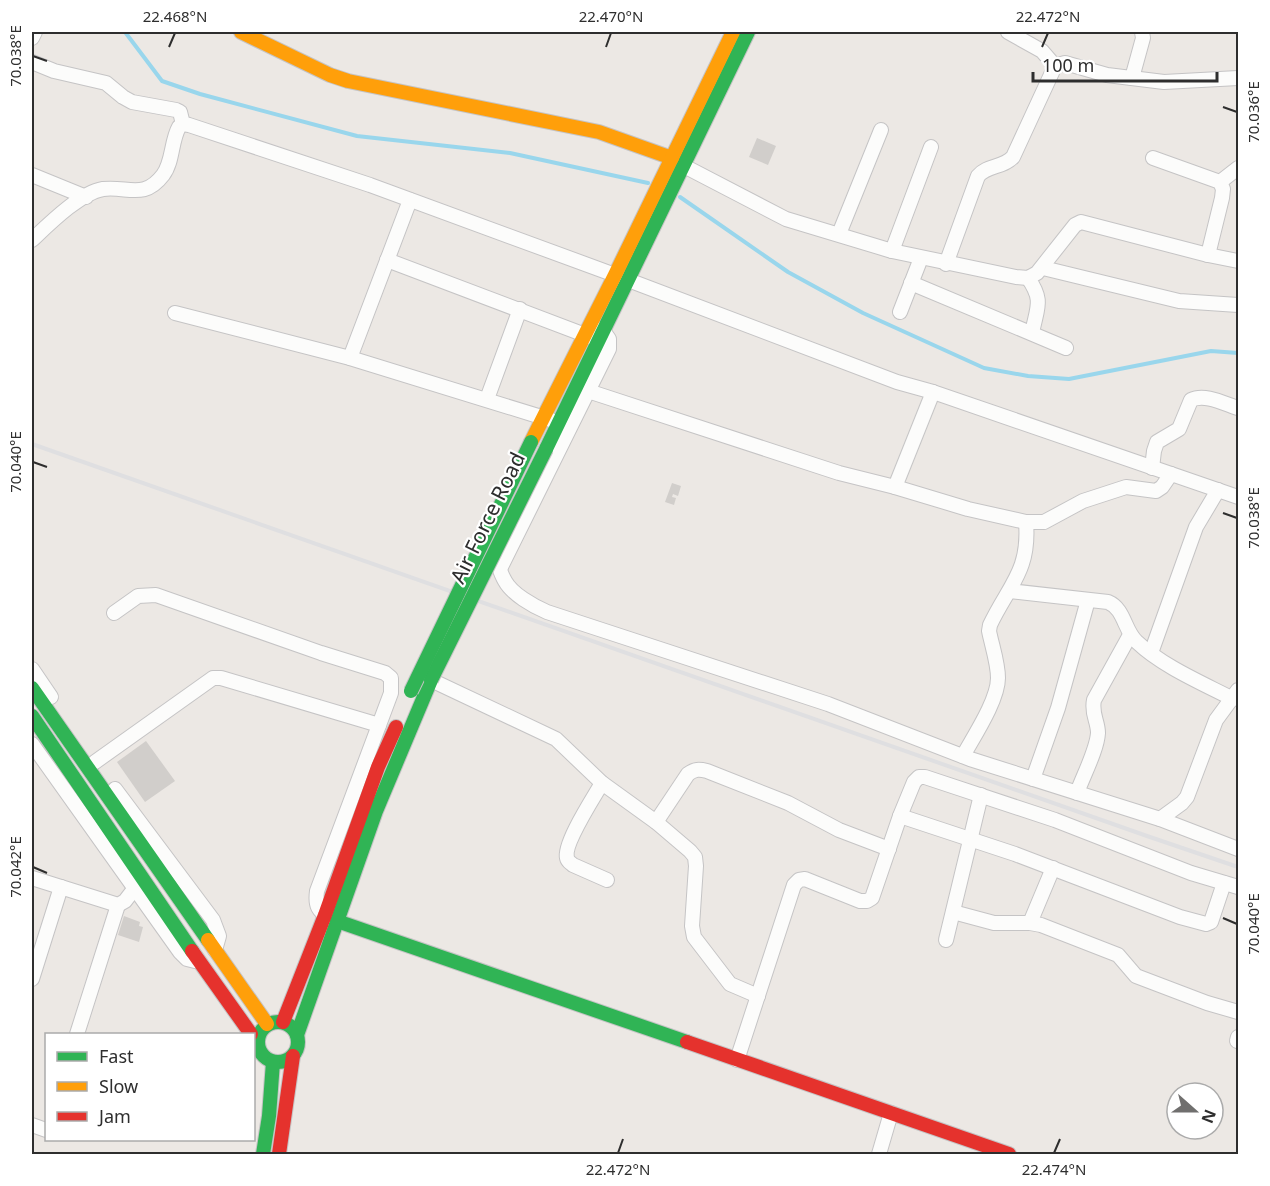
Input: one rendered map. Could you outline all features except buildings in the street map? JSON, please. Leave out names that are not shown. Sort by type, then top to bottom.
[{"type":"main road","points":[[241,32],[340,78],[599,132],[678,162]]},
{"type":"main road","name":"Air Force Road","points":[[678,162],[733,32]]},
{"type":"main road","name":"Air Force Road","points":[[283,1022],[331,918],[399,749],[431,680],[559,422],[594,334],[621,278],[678,162],[748,32]]},
{"type":"main road","name":"Air Force Road","points":[[297,1035],[378,767],[406,702],[542,417],[594,334]]},
{"type":"main road","points":[[32,688],[267,1024]]},
{"type":"main road","points":[[32,716],[250,1033]]},
{"type":"main road","points":[[331,918],[1009,1155]]},
{"type":"main road","points":[[255,1038],[267,1024],[275,1022],[290,1025],[297,1035],[298,1047],[293,1056],[279,1155]]},
{"type":"main road","points":[[255,1041],[261,1053],[273,1062],[281,1062],[293,1056]]},
{"type":"main road","points":[[263,1155],[273,1062]]},
{"type":"street","points":[[32,38],[35,32]]},
{"type":"street","points":[[1008,32],[1042,51],[1055,66]]},
{"type":"street","points":[[1132,78],[1143,38],[1142,32]]},
{"type":"street","points":[[32,62],[54,71],[106,83],[123,98],[132,102],[176,110],[180,112],[183,124]]},
{"type":"street","points":[[946,264],[978,176],[986,169],[1008,162],[1013,157],[1055,66],[1065,63],[1107,75],[1173,82],[1239,78]]},
{"type":"street","points":[[32,240],[73,204],[86,197],[105,189],[141,191],[150,188],[166,170],[176,132],[183,124]]},
{"type":"street","points":[[183,124],[410,200],[897,382],[933,392],[1239,497]]},
{"type":"street","points":[[839,234],[881,130]]},
{"type":"street","points":[[892,251],[931,147]]},
{"type":"street","points":[[1153,158],[1220,182],[1223,189],[1222,198],[1208,255]]},
{"type":"street","points":[[678,162],[776,215],[892,251],[1017,277],[1028,278],[1043,268],[1075,225],[1081,222],[1239,261]]},
{"type":"street","points":[[1220,182],[1239,168]]},
{"type":"street","points":[[32,175],[86,197]]},
{"type":"street","points":[[350,358],[410,200]]},
{"type":"street","points":[[900,312],[921,258]]},
{"type":"street","points":[[387,260],[609,339],[609,349],[500,569]]},
{"type":"street","points":[[1043,268],[1179,301],[1239,305]]},
{"type":"street","points":[[1028,278],[1038,292],[1039,299],[1032,333]]},
{"type":"street","points":[[911,283],[1066,348]]},
{"type":"street","points":[[487,399],[520,309]]},
{"type":"street","points":[[175,313],[350,358],[559,422]]},
{"type":"street","points":[[588,390],[839,473],[968,509],[1026,522],[1044,522],[1083,501],[1126,487],[1156,490],[1162,487],[1170,474]]},
{"type":"street","points":[[895,487],[933,392]]},
{"type":"street","points":[[1152,468],[1157,442],[1179,429],[1191,400],[1204,397],[1239,408]]},
{"type":"street","points":[[1151,652],[1196,527],[1218,490]]},
{"type":"street","points":[[963,756],[985,716],[997,684],[998,677],[989,631],[990,625],[1025,559],[1026,522]]},
{"type":"street","points":[[494,554],[509,587],[537,608],[547,612],[828,704],[963,756],[1160,819],[1239,849]]},
{"type":"street","points":[[1010,591],[1114,604],[1119,609],[1130,635],[1151,652],[1176,669],[1236,695],[1216,720],[1187,797],[1160,819]]},
{"type":"street","points":[[114,613],[138,596],[156,595],[385,673],[391,678],[392,693],[317,891],[316,903],[319,912],[331,918]]},
{"type":"street","points":[[1033,778],[1058,708],[1088,600]]},
{"type":"street","points":[[1077,793],[1098,732],[1092,710],[1094,700],[1130,635]]},
{"type":"street","points":[[32,669],[95,762],[213,920],[219,936],[211,945]]},
{"type":"street","points":[[95,762],[213,678],[221,678],[379,724]]},
{"type":"street","points":[[431,680],[556,739],[602,783],[656,822],[694,857],[692,926],[699,944],[730,984],[758,996]]},
{"type":"street","points":[[32,744],[180,952],[187,958],[201,963]]},
{"type":"street","points":[[656,822],[688,774],[693,770],[700,770],[788,804],[839,830],[889,849]]},
{"type":"street","points":[[737,1060],[794,885],[799,880],[813,882],[860,900],[867,901],[872,898],[900,816],[914,782],[919,777],[1056,820],[1191,873],[1239,887]]},
{"type":"street","points":[[602,783],[581,819],[566,856],[573,865],[607,880]]},
{"type":"street","points":[[946,940],[981,795]]},
{"type":"street","points":[[900,816],[1053,868],[1180,917],[1206,924],[1214,917],[1224,883]]},
{"type":"street","points":[[1030,923],[1053,868]]},
{"type":"street","points":[[32,878],[118,905]]},
{"type":"street","points":[[32,979],[61,887]]},
{"type":"street","points":[[78,1033],[118,905],[125,901],[135,888]]},
{"type":"street","points":[[953,912],[994,923],[1041,925],[1118,955],[1136,976],[1207,1003],[1239,1012]]},
{"type":"street","points":[[879,1155],[891,1113]]},
{"type":"waterway","points":[[125,32],[162,81],[200,94],[357,136],[510,153],[648,183]]},
{"type":"waterway","points":[[680,197],[788,272],[863,313],[984,368],[1028,376],[1069,379],[1211,351],[1238,353]]},
{"type":"railway","points":[[32,444],[1238,867]]},
{"type":"traffic: fast","points":[[546,449],[748,32]]},
{"type":"traffic: fast","points":[[411,691],[531,442]]},
{"type":"traffic: fast","points":[[431,680],[546,449]]},
{"type":"traffic: fast","points":[[297,1035],[376,811],[431,680]]},
{"type":"traffic: fast","points":[[32,688],[208,940]]},
{"type":"traffic: fast","points":[[32,716],[192,951]]},
{"type":"traffic: fast","points":[[337,921],[687,1042]]},
{"type":"traffic: fast","points":[[278,1022],[286,1023],[292,1028],[297,1034],[298,1042],[297,1050],[292,1056],[286,1061],[278,1062],[270,1061],[264,1056],[259,1050],[258,1042],[259,1034],[264,1028],[270,1023],[278,1022]]},
{"type":"traffic: fast","points":[[263,1154],[269,1116],[273,1062]]},
{"type":"traffic: slow","points":[[241,32],[330,75],[348,81],[599,132],[672,158]]},
{"type":"traffic: slow","points":[[531,442],[733,32]]},
{"type":"traffic: slow","points":[[208,940],[267,1024]]},
{"type":"traffic: jam","points":[[283,1022],[325,915],[378,767],[396,727]]},
{"type":"traffic: jam","points":[[192,951],[250,1033]]},
{"type":"traffic: jam","points":[[687,1042],[1009,1154]]},
{"type":"traffic: jam","points":[[279,1154],[293,1056]]}]
